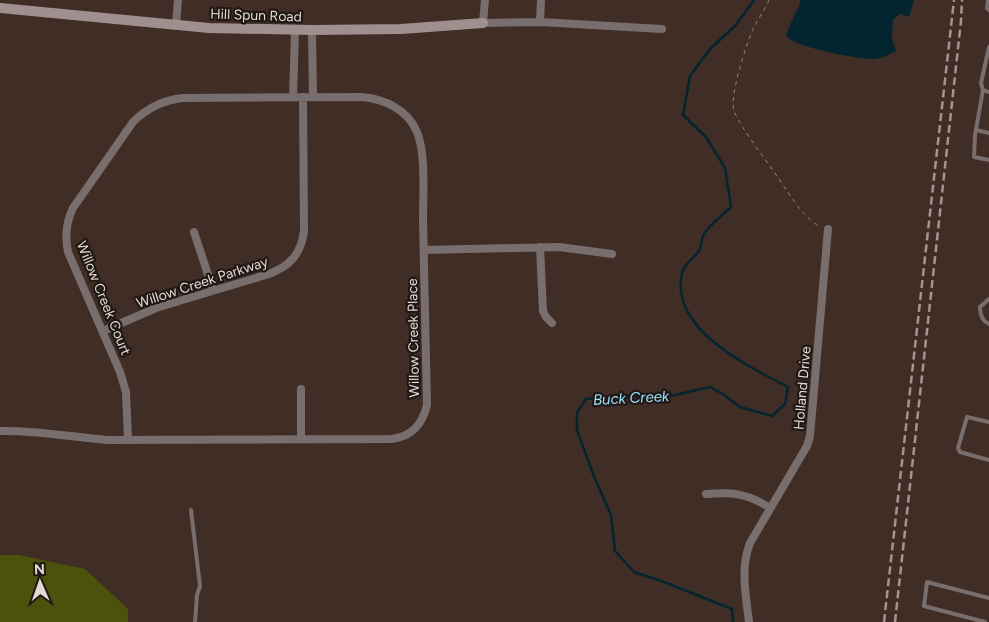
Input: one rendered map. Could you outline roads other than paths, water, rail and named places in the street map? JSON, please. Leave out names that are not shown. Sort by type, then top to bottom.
[{"type":"street","points":[[176,25],[178,0]]},
{"type":"street","points":[[484,0],[482,23],[540,22],[662,28]]},
{"type":"street","points":[[540,22],[541,0]]},
{"type":"street","name":"Hill Spun Road","points":[[0,8],[176,25],[295,30],[401,29],[482,23]]},
{"type":"street","points":[[293,97],[295,30]]},
{"type":"street","points":[[312,30],[313,97]]},
{"type":"street","name":"Willow Creek Court","points":[[128,439],[126,392],[116,360],[68,252],[66,234],[73,208],[133,122],[154,106],[173,99],[303,97]]},
{"type":"street","name":"Willow Creek Place","points":[[0,431],[39,432],[77,438],[392,439],[409,434],[420,424],[427,405],[424,250],[421,148],[414,127],[401,112],[382,100],[362,97],[303,97]]},
{"type":"street","name":"Willow Creek Parkway","points":[[103,331],[156,308],[269,274],[284,268],[293,259],[299,250],[304,231],[303,97]]},
{"type":"street","name":"Holland Drive","points":[[749,622],[744,570],[745,554],[807,446],[810,436],[828,229]]},
{"type":"street","points":[[194,232],[213,290]]},
{"type":"street","points":[[424,250],[540,247],[570,248],[612,254]]},
{"type":"street","points":[[540,247],[543,311],[546,318],[552,323]]},
{"type":"street","points":[[301,389],[301,439]]},
{"type":"street","points":[[706,494],[740,494],[751,497],[770,508]]},
{"type":"lane","points":[[988,0],[987,8],[989,10]]},
{"type":"lane","points":[[989,48],[981,83],[983,90],[976,130],[974,157],[989,160]]},
{"type":"lane","points":[[983,90],[989,92]]},
{"type":"lane","points":[[976,130],[989,133]]},
{"type":"lane","points":[[989,299],[980,307],[980,314],[984,322],[989,324]]},
{"type":"lane","points":[[989,422],[967,416],[958,448],[960,452],[989,460]]},
{"type":"lane","points":[[191,510],[200,586],[197,595],[195,622]]},
{"type":"lane","points":[[985,622],[924,606],[927,582],[989,598]]},
{"type":"water","points":[[801,0],[914,0],[909,17],[900,14],[893,20],[892,39],[896,51],[885,56],[867,59],[812,48],[790,39],[786,35]]},
{"type":"waterway","name":"Buck Creek","points":[[733,622],[732,609],[634,572],[615,551],[611,515],[577,430],[577,413],[586,399],[629,396],[666,397],[710,387],[740,407],[772,416],[785,404],[788,387],[733,356],[715,343],[699,328],[687,311],[681,293],[683,269],[700,249],[702,237],[706,231],[731,207],[725,168],[706,137],[683,115],[690,76],[710,49],[735,26],[754,0]]},
{"type":"railway","points":[[884,622],[954,0]]},
{"type":"railway","points":[[895,622],[962,0]]}]
